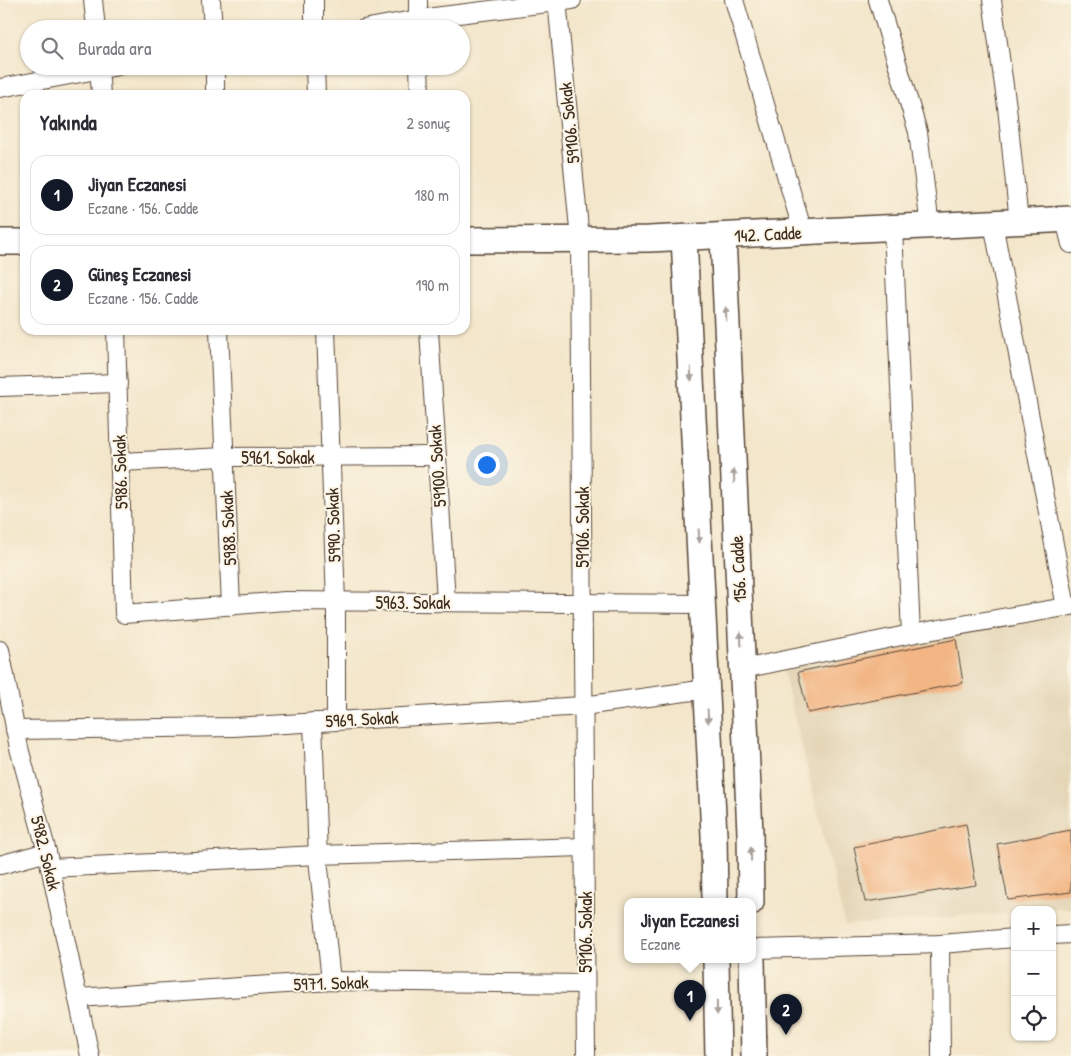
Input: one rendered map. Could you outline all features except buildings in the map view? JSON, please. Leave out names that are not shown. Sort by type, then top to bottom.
[{"type":"street","points":[[93,0],[95,20]]},
{"type":"street","points":[[212,0],[213,20]]},
{"type":"street","points":[[314,0],[314,20]]},
{"type":"street","points":[[418,0],[418,20]]},
{"type":"street","points":[[734,0],[803,232]]},
{"type":"street","points":[[878,0],[918,132],[930,226]]},
{"type":"street","points":[[992,0],[1020,222]]},
{"type":"street","points":[[443,20],[562,1]]},
{"type":"street","name":"59106. Sokak","points":[[562,1],[580,239],[586,1056]]},
{"type":"street","points":[[0,88],[64,75]]},
{"type":"street","points":[[100,75],[101,90]]},
{"type":"street","points":[[214,75],[215,90]]},
{"type":"street","points":[[315,75],[316,90]]},
{"type":"street","points":[[419,75],[420,90]]},
{"type":"street","points":[[1068,220],[1071,244]]},
{"type":"street","name":"142. Cadde","points":[[470,240],[684,238],[1068,220]]},
{"type":"street","points":[[743,668],[911,634],[1069,606],[993,223]]},
{"type":"street","points":[[893,228],[911,634]]},
{"type":"street","name":"156. Cadde","points":[[723,236],[752,898]]},
{"type":"street","points":[[684,238],[707,689],[715,898]]},
{"type":"street","points":[[0,242],[20,242]]},
{"type":"street","name":"5986. Sokak","points":[[116,335],[124,614]]},
{"type":"street","name":"5988. Sokak","points":[[219,335],[231,606]]},
{"type":"street","name":"5990. Sokak","points":[[326,335],[336,602],[336,721]]},
{"type":"street","name":"59100. Sokak","points":[[429,335],[446,602]]},
{"type":"street","points":[[0,386],[118,382]]},
{"type":"street","name":"5961. Sokak","points":[[120,462],[224,457],[437,456]]},
{"type":"street","name":"5963. Sokak","points":[[124,614],[285,601],[583,605],[703,604]]},
{"type":"street","name":"5982. Sokak","points":[[0,650],[15,730],[49,860],[90,1056]]},
{"type":"street","name":"5969. Sokak","points":[[15,730],[234,727],[336,721],[583,706],[707,689]]},
{"type":"street","points":[[313,722],[318,855],[331,981]]},
{"type":"street","points":[[0,864],[49,860],[318,855],[584,847]]},
{"type":"street","points":[[1056,935],[1071,934]]},
{"type":"street","points":[[756,949],[940,944],[1011,938]]},
{"type":"street","points":[[940,944],[941,1056]]},
{"type":"street","points":[[716,963],[718,1056]]},
{"type":"street","points":[[752,963],[754,1056]]},
{"type":"street","name":"5971. Sokak","points":[[78,998],[331,981],[585,984]]},
{"type":"shaded area","points":[[1071,611],[1071,908],[1011,906],[1011,913],[845,925],[783,670]]},
{"type":"place","name":"Jiyan Eczanesi","points":[[690,1021]]},
{"type":"place","name":"Güneş Eczanesi","points":[[786,1035]]}]
